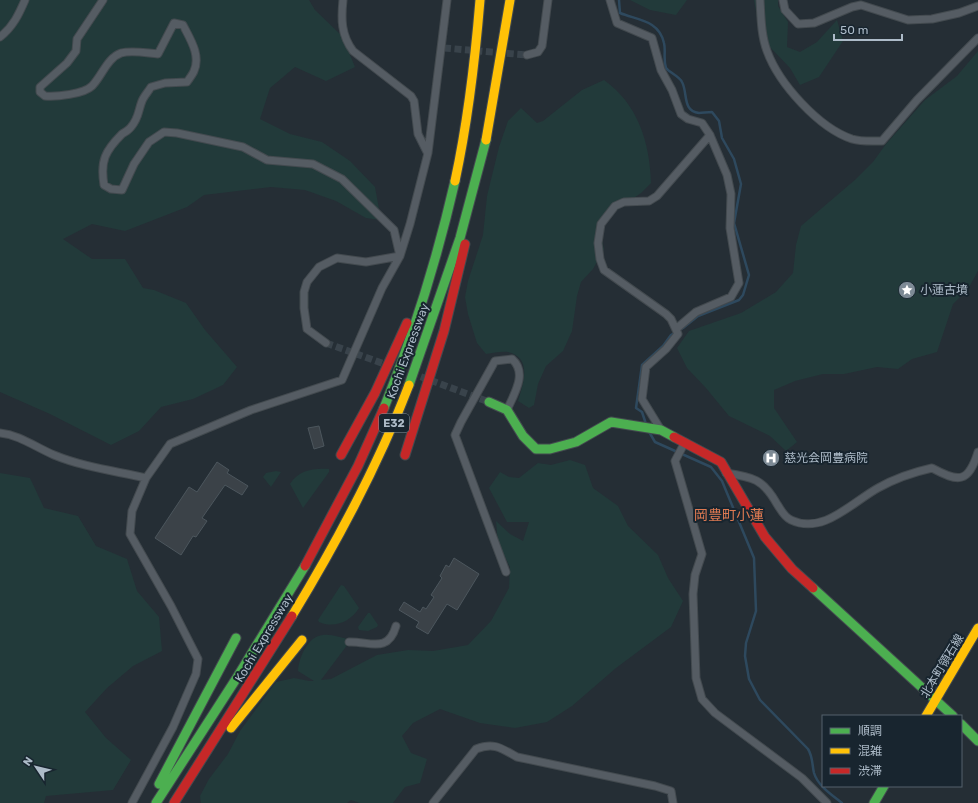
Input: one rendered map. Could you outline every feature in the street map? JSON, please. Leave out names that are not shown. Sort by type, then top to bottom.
[{"type":"main road","name":"Kochi Expressway","points":[[156,803],[266,630],[328,523],[358,465],[384,409],[410,341],[436,264],[455,184],[469,114],[480,0]]},
{"type":"main road","name":"Kochi Expressway","points":[[174,803],[295,610],[341,530],[371,472],[397,415],[424,348],[478,175],[494,95],[510,0]]},
{"type":"main road","points":[[404,455],[444,332],[460,270],[478,175]]},
{"type":"main road","points":[[341,456],[375,393],[401,339],[455,184]]},
{"type":"main road","points":[[489,402],[507,410],[523,436],[536,449],[545,450],[576,442],[611,422],[640,425],[657,429],[683,446],[721,462],[726,473],[765,537],[792,569],[952,715]]},
{"type":"main road","name":"北本町領石線","points":[[927,715],[978,628]]},
{"type":"main road","points":[[149,803],[207,696],[236,638]]},
{"type":"main road","points":[[179,803],[224,737],[302,640]]},
{"type":"main road","points":[[962,725],[978,740]]},
{"type":"main road","points":[[874,803],[883,787]]},
{"type":"street","points":[[0,37],[8,31],[17,18],[26,0]]},
{"type":"street","points":[[103,0],[77,39],[76,51],[67,63],[40,87],[40,92],[45,96],[64,96],[91,87],[112,58],[120,54],[133,52],[158,54],[174,23],[183,25],[196,54],[194,73],[187,82],[165,83],[151,88],[142,101],[140,114],[130,128],[110,147],[103,160],[102,171],[104,185],[110,189],[122,190],[134,164],[149,142],[164,132],[177,133],[243,147],[267,160],[313,164],[342,179],[394,230],[400,256]]},
{"type":"street","points":[[343,0],[341,24],[346,42],[353,51],[411,96],[414,101],[418,134],[428,153]]},
{"type":"street","points":[[132,803],[173,727],[196,674],[198,659],[171,606],[130,534],[132,511],[146,478],[170,444],[251,410],[342,380],[382,288],[400,256],[410,224],[428,153],[447,0]]},
{"type":"street","points":[[527,55],[538,52],[542,46],[548,0]]},
{"type":"street","points":[[610,0],[617,23],[652,38],[661,70],[672,90],[681,114],[688,119],[702,123],[710,135],[727,175],[731,194],[730,228],[739,283],[731,297],[696,312],[677,331],[666,349],[646,367],[642,399],[657,429]]},
{"type":"street","points":[[760,0],[761,22],[767,51],[778,73],[796,97],[811,112],[835,131],[858,140],[882,141],[917,100],[978,38]]},
{"type":"street","points":[[783,0],[785,10],[798,24],[814,23],[852,7],[862,5],[908,20],[932,19],[978,6]]},
{"type":"street","points":[[677,331],[671,319],[666,314],[604,270],[598,243],[601,224],[615,206],[619,204],[624,202],[649,201],[657,196],[710,135]]},
{"type":"street","points":[[326,343],[307,329],[304,308],[304,292],[308,282],[319,267],[336,258],[366,262],[400,256]]},
{"type":"street","points":[[506,572],[455,435],[495,361],[512,359],[519,365],[520,374],[507,410]]},
{"type":"street","points":[[0,433],[24,440],[53,455],[83,465],[146,478]]},
{"type":"street","points":[[683,446],[675,461],[702,554],[695,575],[693,594],[696,678],[702,699],[715,713],[802,778],[827,803]]},
{"type":"street","points":[[726,473],[751,476],[769,490],[782,512],[789,519],[804,526],[815,525],[828,520],[878,488],[914,472],[932,468],[951,478],[964,477],[973,468],[978,452]]},
{"type":"street","points":[[349,642],[381,644],[390,640],[396,626]]},
{"type":"street","points":[[433,803],[476,749],[487,745],[498,746],[517,757],[660,787],[671,791],[673,803]]},
{"type":"green space","points":[[0,0],[309,0],[315,10],[342,36],[355,67],[326,81],[295,67],[270,88],[260,119],[290,134],[322,142],[350,161],[375,187],[381,220],[366,218],[336,201],[305,190],[271,187],[204,195],[187,207],[125,231],[92,224],[63,239],[92,259],[125,259],[143,288],[154,290],[186,303],[205,330],[237,367],[223,385],[193,399],[161,407],[139,431],[111,445],[50,414],[0,392]]},
{"type":"green space","points":[[630,0],[687,0],[676,15],[650,10]]},
{"type":"green space","points":[[754,0],[778,0],[778,6],[788,22],[787,47],[800,52],[817,42],[837,20],[843,41],[819,77],[800,85],[790,68],[766,43],[759,29]]},
{"type":"green space","points":[[978,51],[978,271],[968,289],[953,304],[937,352],[912,359],[898,369],[877,367],[844,374],[823,374],[795,381],[774,390],[774,408],[797,442],[786,451],[770,436],[729,416],[687,368],[677,348],[689,331],[741,313],[776,292],[793,273],[796,245],[801,226],[856,179],[873,162],[886,144],[925,100],[957,76]]},
{"type":"green space","points":[[604,80],[626,101],[640,126],[648,153],[651,183],[641,193],[611,214],[600,231],[604,249],[593,269],[581,282],[577,296],[572,331],[563,351],[546,366],[538,384],[534,405],[529,408],[518,401],[524,380],[521,360],[516,355],[508,352],[486,354],[477,343],[468,314],[465,297],[468,281],[483,235],[487,196],[499,147],[508,121],[521,108],[537,123],[543,121],[582,90]]},
{"type":"green space","points":[[570,460],[585,465],[593,488],[618,506],[628,526],[658,555],[668,578],[683,601],[671,627],[616,668],[572,706],[547,722],[515,728],[480,723],[440,709],[413,723],[402,736],[411,753],[427,759],[420,783],[405,787],[393,803],[360,803],[351,800],[347,803],[201,803],[200,796],[209,779],[228,754],[240,731],[276,682],[294,678],[314,681],[298,671],[300,660],[305,648],[318,636],[330,635],[351,640],[321,680],[331,679],[377,655],[408,650],[433,651],[468,645],[491,621],[509,588],[510,567],[498,543],[496,521],[510,534],[523,541],[529,522],[507,522],[489,488],[500,472],[509,477],[519,478],[538,463],[551,465]]},
{"type":"green space","points":[[329,469],[329,472],[303,508],[290,484],[294,479],[307,471]]},
{"type":"green space","points":[[276,471],[281,472],[271,487],[263,477],[266,473]]},
{"type":"green space","points":[[0,473],[30,478],[44,508],[78,516],[96,546],[127,559],[137,591],[159,617],[162,651],[133,666],[107,688],[85,712],[106,738],[131,760],[113,790],[46,796],[44,803],[0,803]]},
{"type":"green space","points":[[341,585],[344,586],[359,608],[352,617],[337,624],[331,625],[319,622],[318,620]]},
{"type":"green space","points":[[368,613],[370,613],[378,625],[377,627],[368,631],[359,630],[358,627]]},
{"type":"building","points":[[319,426],[324,446],[314,449],[308,428]]},
{"type":"building","points":[[217,462],[229,470],[227,473],[248,486],[242,495],[225,485],[202,518],[207,521],[196,537],[193,536],[181,555],[155,538],[189,487],[197,492]]},
{"type":"building","points":[[454,558],[479,574],[457,610],[447,604],[428,634],[416,627],[419,622],[399,610],[404,602],[420,612],[423,607],[426,609],[434,597],[431,595],[442,578],[440,576],[446,565],[449,567]]},
{"type":"waterway","points":[[619,0],[620,13],[652,25],[661,35],[665,46],[666,68],[682,82],[686,101],[690,109],[699,113],[712,112],[719,121],[722,138],[734,159],[741,184],[734,223],[749,275],[743,295],[739,300],[698,316],[671,335],[663,346],[642,365],[636,408],[642,412],[646,424]]},
{"type":"waterway","points":[[648,430],[655,442],[711,467],[722,481],[754,558],[756,611],[746,643],[745,656],[749,679],[760,700],[808,749],[812,758],[814,773],[822,785]]},
{"type":"waterway","points":[[823,787],[842,803]]},
{"type":"tunnel","points":[[444,48],[527,55]]},
{"type":"tunnel","points":[[326,343],[390,366]]},
{"type":"tunnel","points":[[411,373],[489,402]]},
{"type":"traffic: fast","points":[[409,385],[460,238],[486,140]]},
{"type":"traffic: fast","points":[[384,408],[424,296],[441,239],[455,181]]},
{"type":"traffic: fast","points":[[489,402],[507,410],[523,436],[536,449],[550,449],[576,442],[611,422],[661,430],[674,437]]},
{"type":"traffic: fast","points":[[156,803],[236,679],[305,566]]},
{"type":"traffic: fast","points":[[813,588],[952,715]]},
{"type":"traffic: fast","points":[[159,784],[236,638]]},
{"type":"traffic: fast","points":[[962,725],[978,741]]},
{"type":"traffic: fast","points":[[874,803],[883,787]]},
{"type":"traffic: slow","points":[[455,181],[464,136],[476,46],[480,0]]},
{"type":"traffic: slow","points":[[486,140],[510,0]]},
{"type":"traffic: slow","points":[[292,616],[341,532],[356,503],[384,445],[409,385]]},
{"type":"traffic: slow","points":[[927,715],[978,628]]},
{"type":"traffic: slow","points":[[231,728],[302,640]]},
{"type":"traffic: jam","points":[[405,455],[444,331],[465,244]]},
{"type":"traffic: jam","points":[[341,455],[375,393],[407,323]]},
{"type":"traffic: jam","points":[[305,566],[358,466],[384,408]]},
{"type":"traffic: jam","points":[[674,437],[721,462],[765,537],[792,569],[813,588]]},
{"type":"traffic: jam","points":[[174,803],[292,616]]},
{"type":"place","name":"小蓮古墳","points":[[907,290]]},
{"type":"place","name":"慈光会岡豊病院","points":[[771,458]]},
{"type":"district","name":"岡豊町小蓮","points":[[729,515]]}]
